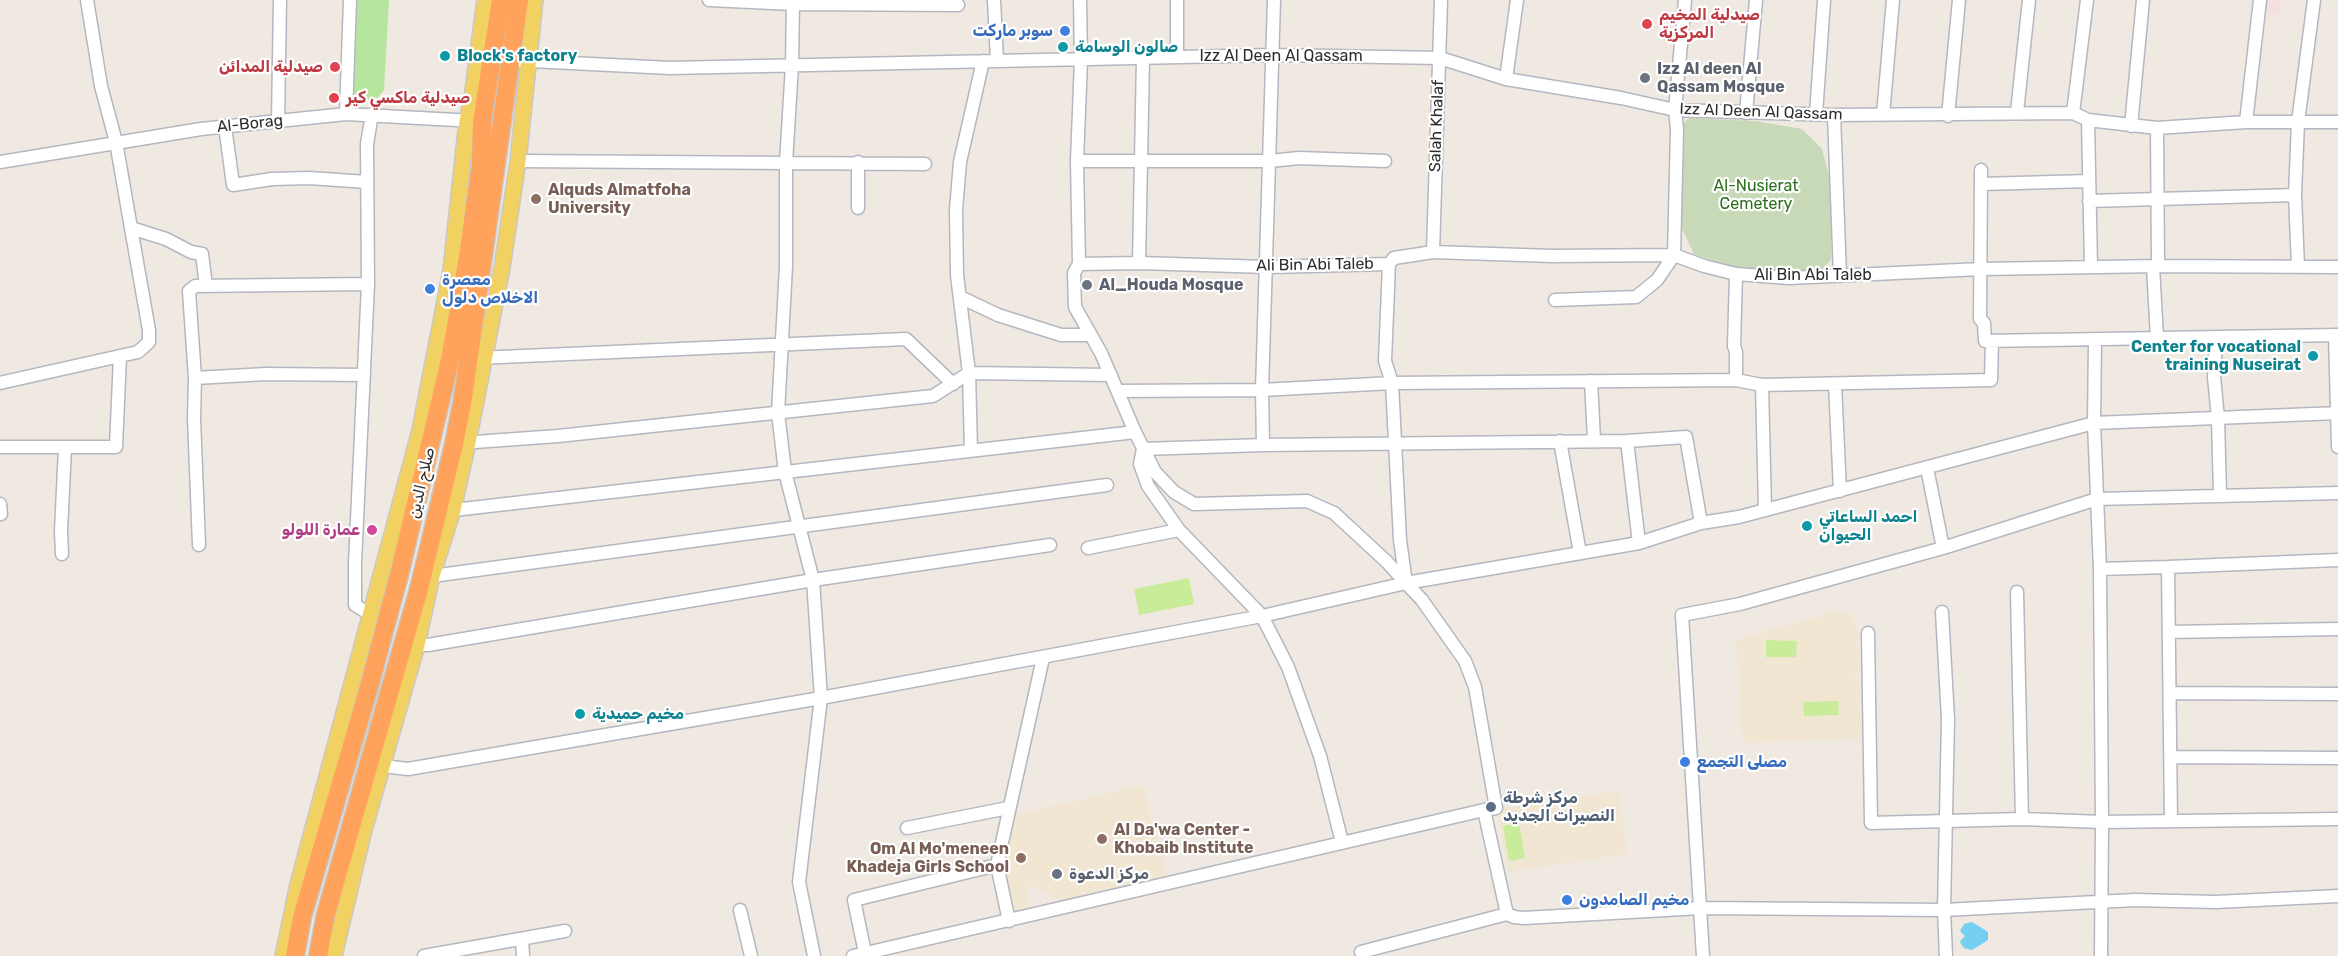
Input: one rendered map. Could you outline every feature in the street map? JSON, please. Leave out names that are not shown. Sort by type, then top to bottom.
[{"type":"highway","name":"صلاح الدين","points":[[295,956],[302,917],[399,575],[450,360],[481,164],[475,121],[501,0]]},
{"type":"highway","name":"صلاح الدين","points":[[318,956],[326,914],[445,511],[461,443],[477,358],[502,125],[519,0]]},
{"type":"main road","points":[[283,956],[298,884],[420,430],[451,270],[475,121],[472,98],[485,0]]},
{"type":"main road","points":[[477,358],[502,268],[518,161],[535,0]]},
{"type":"main road","points":[[334,956],[362,841],[417,645],[445,511]]},
{"type":"street","points":[[0,383],[138,352],[148,342],[149,330],[116,142],[101,86],[87,0]]},
{"type":"street","points":[[278,121],[280,0]]},
{"type":"street","points":[[346,114],[350,0]]},
{"type":"street","points":[[709,0],[958,5]]},
{"type":"street","points":[[994,0],[997,61]]},
{"type":"street","points":[[997,866],[854,900],[859,954],[1496,808],[1475,687],[1466,661],[1422,600],[1387,562],[1334,513],[1307,501],[1194,504],[1174,492],[1155,471],[1143,449],[1101,353],[1075,307],[1074,273],[1079,264],[1077,161],[1081,60],[1080,0]]},
{"type":"street","points":[[1177,0],[1177,57]]},
{"type":"street","points":[[1263,445],[1262,390],[1274,0]]},
{"type":"street","name":"Salah Khalaf","points":[[1433,252],[1441,0]]},
{"type":"street","points":[[1506,79],[1517,0]]},
{"type":"street","points":[[1555,300],[1636,297],[1657,280],[1674,255],[1677,129],[1675,110],[1685,0]]},
{"type":"street","points":[[1746,112],[1756,0]]},
{"type":"street","points":[[1815,114],[1824,0]]},
{"type":"street","points":[[1883,115],[1893,0]]},
{"type":"street","points":[[1948,116],[1959,0]]},
{"type":"street","points":[[2017,112],[2029,0]]},
{"type":"street","points":[[2073,113],[2087,0]]},
{"type":"street","points":[[2131,126],[2143,0]]},
{"type":"street","points":[[2246,122],[2260,0]]},
{"type":"street","points":[[2298,267],[2295,195],[2298,122],[2314,0]]},
{"type":"street","points":[[793,2],[786,163],[786,266],[777,412],[785,472],[813,580],[821,698],[799,882],[814,956]]},
{"type":"street","name":"Izz Al Deen Al Qassam","points":[[511,60],[670,68],[1274,55],[1440,58],[1506,79],[1621,98],[1675,110],[1948,116],[2017,112],[2073,113],[2088,120],[2157,128],[2246,122],[2338,122]]},
{"type":"street","points":[[1139,263],[1143,58]]},
{"type":"street","points":[[970,450],[969,373],[957,275],[956,239],[960,162],[982,62]]},
{"type":"street","name":"Al-Borag","points":[[0,162],[225,126],[346,114],[475,121],[502,125]]},
{"type":"street","points":[[371,615],[355,605],[355,563],[368,284],[367,144],[372,114]]},
{"type":"street","points":[[1834,115],[1840,276]]},
{"type":"street","points":[[2088,120],[2091,267]]},
{"type":"street","points":[[225,126],[233,185],[272,179],[309,177],[367,182]]},
{"type":"street","points":[[2157,128],[2157,338]]},
{"type":"street","points":[[1077,161],[1270,161],[1299,158],[1385,161]]},
{"type":"street","points":[[518,161],[926,164]]},
{"type":"street","points":[[858,162],[858,208]]},
{"type":"street","points":[[1980,171],[1980,319],[1984,323],[1985,341],[2337,335],[2338,447]]},
{"type":"street","points":[[1981,184],[2089,181]]},
{"type":"street","points":[[2089,201],[2295,195]]},
{"type":"street","points":[[131,228],[166,239],[191,252],[202,254],[206,286]]},
{"type":"street","name":"Ali Bin Abi Taleb","points":[[1079,264],[1139,263],[1267,267],[1389,264],[1394,258],[1433,252],[1552,256],[1674,255],[1736,274],[1789,278],[1981,269],[2156,266],[2338,267]]},
{"type":"street","points":[[1389,264],[1384,355],[1392,383],[1400,540],[1406,583]]},
{"type":"street","points":[[1736,274],[1734,346],[1736,380]]},
{"type":"street","points":[[199,545],[194,418],[195,378],[189,291],[195,286],[368,284]]},
{"type":"street","points":[[960,297],[998,315],[1038,329],[1061,335],[1089,335]]},
{"type":"street","points":[[2216,338],[2214,377],[2218,418],[2220,496]]},
{"type":"street","points":[[477,358],[906,339],[953,384]]},
{"type":"street","points":[[2095,340],[2094,423],[2100,569],[2103,822],[2101,956]]},
{"type":"street","points":[[1118,391],[1262,390],[1392,383],[1736,380],[1762,385],[1991,380],[1992,341]]},
{"type":"street","points":[[0,447],[116,447],[120,356]]},
{"type":"street","points":[[461,443],[933,396],[969,373],[1111,375]]},
{"type":"street","points":[[195,378],[266,374],[364,375]]},
{"type":"street","points":[[1591,381],[1594,440]]},
{"type":"street","points":[[1835,384],[1840,491]]},
{"type":"street","points":[[1762,385],[1765,510]]},
{"type":"street","points":[[383,766],[418,767],[821,698],[1262,616],[1406,583],[1639,543],[1701,523],[1739,517],[2094,423],[2337,413]]},
{"type":"street","points":[[445,511],[1135,432]]},
{"type":"street","points":[[1143,449],[1263,445],[1627,441],[1686,437],[1701,523]]},
{"type":"street","points":[[1560,441],[1580,553]]},
{"type":"street","points":[[1627,441],[1639,543]]},
{"type":"street","points":[[62,554],[65,448]]},
{"type":"street","points":[[1143,449],[1140,464],[1148,486],[1179,530],[1262,616],[1288,667],[1316,745],[1342,842]]},
{"type":"street","points":[[1927,468],[1943,548]]},
{"type":"street","points":[[432,576],[1107,485]]},
{"type":"street","points":[[1703,956],[1682,615],[1740,604],[1943,548],[2097,499],[2338,494]]},
{"type":"street","points":[[0,504],[1,514]]},
{"type":"street","points":[[1088,548],[1179,530]]},
{"type":"street","points":[[417,645],[813,580],[1050,545]]},
{"type":"street","points":[[2100,569],[2338,560]]},
{"type":"street","points":[[2168,567],[2171,821]]},
{"type":"street","points":[[2017,592],[2022,819]]},
{"type":"street","points":[[1942,612],[1948,718],[1944,910],[1946,956]]},
{"type":"street","points":[[2169,632],[2338,629]]},
{"type":"street","points":[[1868,633],[1870,823],[2022,819],[2103,822],[2338,819]]},
{"type":"street","points":[[1009,921],[997,866],[1043,658]]},
{"type":"street","points":[[2170,693],[2338,694]]},
{"type":"street","points":[[2171,757],[2338,758]]},
{"type":"street","points":[[907,828],[1008,808]]},
{"type":"street","points":[[1484,810],[1507,914]]},
{"type":"street","points":[[1361,952],[1507,914],[1524,918],[1577,917],[1701,908],[1944,910],[2135,900],[2216,902],[2338,896]]},
{"type":"street","points":[[740,910],[751,956]]},
{"type":"street","points":[[424,956],[565,931]]},
{"type":"street","points":[[522,939],[523,956]]},
{"type":"shaded area","points":[[2267,0],[2281,0],[2279,15],[2265,13]]},
{"type":"shaded area","points":[[1840,610],[1842,613],[1851,612],[1860,637],[1856,639],[1856,647],[1859,648],[1860,671],[1854,675],[1859,681],[1862,738],[1743,743],[1736,640]]},
{"type":"shaded area","name":"Al Da'wa Center - Khobaib Institute","points":[[1143,785],[1167,877],[1066,903],[1027,884],[1029,915],[1012,918],[1002,868],[1009,816]]},
{"type":"shaded area","points":[[1619,791],[1627,854],[1508,872],[1497,810]]},
{"type":"green space","points":[[355,0],[389,0],[384,90],[376,100],[361,101],[356,98],[353,90]]},
{"type":"green space","name":"Al-Nusierat Cemetery","points":[[1689,118],[1755,121],[1802,129],[1822,149],[1832,187],[1831,260],[1819,272],[1738,269],[1694,254],[1678,221],[1682,125]]},
{"type":"green space","points":[[1189,578],[1194,604],[1139,615],[1134,589]]},
{"type":"green space","points":[[1766,640],[1797,641],[1796,657],[1766,657]]},
{"type":"green space","points":[[1838,701],[1839,715],[1804,716],[1803,702]]},
{"type":"green space","points":[[1519,823],[1525,858],[1509,861],[1503,826]]},
{"type":"water","points":[[1972,922],[1988,932],[1988,940],[1972,950],[1964,948],[1961,944],[1960,941],[1965,936],[1960,931],[1964,924]]},
{"type":"place","name":"صيدلية المخيم المركزية","points":[[1647,24]]},
{"type":"place","name":"سوبر ماركت","points":[[1065,31]]},
{"type":"place","name":"صالون الوسامة","points":[[1063,47]]},
{"type":"place","name":"Block's factory","points":[[445,56]]},
{"type":"place","name":"صيدلية المدائن","points":[[335,67]]},
{"type":"place","name":"Izz Al deen Al Qassam Mosque","points":[[1645,78]]},
{"type":"place","name":"صيدلية ماكسي كير","points":[[334,98]]},
{"type":"place","name":"Alquds Almatfoha University","points":[[536,199]]},
{"type":"place","name":"Al_Houda Mosque","points":[[1087,285]]},
{"type":"place","name":"معصرة الاخلاص دلول","points":[[430,289]]},
{"type":"place","name":"Center for vocational training Nuseirat","points":[[2313,356]]},
{"type":"place","name":"احمد الساعاتي الحيوان","points":[[1807,526]]},
{"type":"place","name":"عمارة اللولو","points":[[372,530]]},
{"type":"place","name":"مخيم حميدية","points":[[580,714]]},
{"type":"place","name":"مصلى التجمع","points":[[1685,762]]},
{"type":"place","name":"مركز شرطة النصيرات الجديد","points":[[1491,807]]},
{"type":"place","name":"Al Da'wa Center - Khobaib Institute","points":[[1102,839]]},
{"type":"place","name":"Om Al Mo'meneen Khadeja Girls School","points":[[1021,858]]},
{"type":"place","name":"مركز الدعوة","points":[[1057,874]]},
{"type":"place","name":"مخيم الصامدون","points":[[1567,900]]}]
